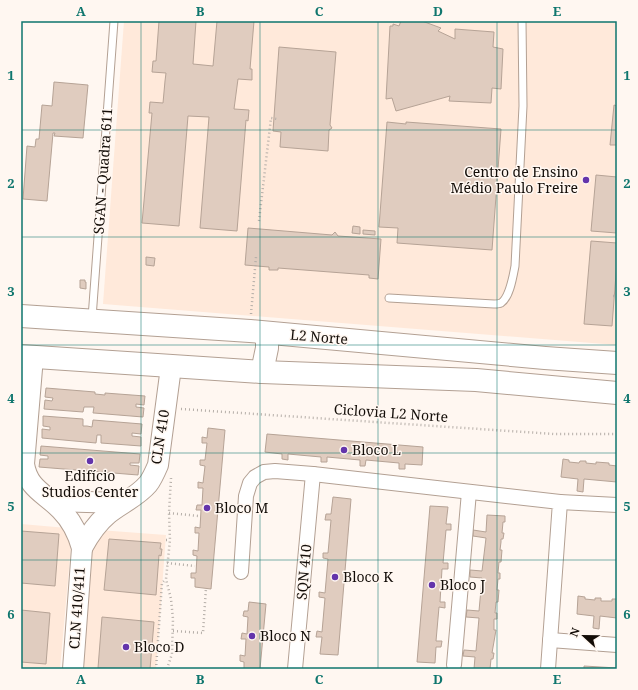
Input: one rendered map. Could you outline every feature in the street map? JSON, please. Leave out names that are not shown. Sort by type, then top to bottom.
[{"type":"main road","name":"L2 Norte","points":[[21,316],[258,332],[617,363]]},
{"type":"main road","points":[[258,332],[267,348],[262,372]]},
{"type":"main road","points":[[27,356],[262,372],[476,380],[617,393]]},
{"type":"street","points":[[27,356],[25,468],[30,483],[70,520],[82,548]]},
{"type":"street","name":"CLN 410","points":[[82,548],[98,524],[122,503],[138,493],[148,484],[158,465],[171,367]]},
{"type":"street","points":[[241,572],[246,496],[250,483],[255,477],[264,472],[275,471],[313,474],[560,502],[617,505]]},
{"type":"street","name":"SQN 410","points":[[295,669],[313,474]]},
{"type":"street","points":[[454,665],[469,492]]},
{"type":"street","points":[[52,502],[122,503]]},
{"type":"street","points":[[548,669],[560,502]]},
{"type":"street","name":"CLN 410/411","points":[[73,669],[82,548]]},
{"type":"street","points":[[550,640],[617,645]]},
{"type":"lane","name":"SGAN - Quadra 611","points":[[91,320],[94,298],[114,21]]},
{"type":"lane","points":[[390,298],[494,304],[501,303],[506,296],[515,266],[522,106],[522,21]]},
{"type":"path","points":[[259,221],[271,118],[277,118]]},
{"type":"path","points":[[256,257],[258,332]]},
{"type":"path","name":"Ciclovia L2 Norte","points":[[177,412],[180,409],[554,434],[617,434]]},
{"type":"path","points":[[167,669],[172,654],[173,631],[172,607],[166,579],[170,540],[169,513],[172,476]]},
{"type":"path","points":[[169,513],[199,516]]},
{"type":"path","points":[[167,563],[195,566]]},
{"type":"path","points":[[156,669],[162,583],[166,579]]},
{"type":"path","points":[[173,631],[203,633],[206,588]]},
{"type":"shaded area","points":[[124,21],[617,21],[617,345],[103,304]]},
{"type":"shaded area","points":[[21,524],[67,528],[71,546],[60,669],[21,669]]},
{"type":"shaded area","points":[[99,530],[166,535],[156,669],[82,669],[92,547]]},
{"type":"building","points":[[159,21],[196,21],[193,64],[213,66],[217,21],[254,21],[250,69],[252,69],[252,80],[238,79],[234,109],[249,110],[248,121],[246,120],[237,231],[200,228],[209,117],[188,116],[179,226],[142,223],[152,113],[149,113],[150,102],[163,103],[166,73],[152,72],[153,61],[156,61]]},
{"type":"building","points":[[401,21],[422,21],[441,28],[438,31],[455,39],[455,29],[494,32],[493,47],[503,49],[501,89],[492,88],[491,103],[449,101],[450,96],[396,111],[392,98],[386,99],[390,26],[393,26],[393,24],[399,26]]},
{"type":"building","points":[[279,47],[336,52],[330,125],[332,128],[329,130],[328,151],[280,147],[281,132],[273,131]]},
{"type":"building","points":[[54,82],[88,85],[83,138],[54,136],[55,133],[53,133],[47,201],[23,199],[27,146],[35,147],[36,139],[39,139],[42,105],[52,106]]},
{"type":"building","points":[[614,105],[617,106],[617,145],[610,145]]},
{"type":"building","points":[[387,122],[501,129],[492,250],[397,243],[398,228],[379,227]]},
{"type":"building","points":[[596,175],[617,177],[617,233],[591,231]]},
{"type":"building","points":[[353,226],[360,227],[360,234],[352,233]]},
{"type":"building","points":[[248,228],[332,235],[335,232],[338,236],[381,239],[378,279],[369,278],[369,275],[278,268],[278,270],[269,270],[269,267],[245,265]]},
{"type":"building","points":[[363,230],[375,231],[375,235],[363,234]]},
{"type":"building","points":[[591,241],[617,243],[612,326],[584,324]]},
{"type":"building","points":[[146,257],[155,258],[154,266],[146,265]]},
{"type":"building","points":[[80,280],[85,280],[86,289],[80,288]]},
{"type":"building","points":[[46,388],[95,392],[95,394],[105,395],[105,393],[145,396],[144,405],[136,404],[136,407],[144,408],[143,417],[93,413],[94,407],[84,407],[83,412],[44,409],[45,400],[52,401],[53,398],[45,397]]},
{"type":"building","points":[[43,416],[83,419],[83,426],[92,427],[93,420],[142,424],[141,434],[132,433],[132,436],[141,437],[141,446],[101,443],[101,435],[97,435],[96,443],[42,438],[42,429],[50,430],[50,427],[43,426]]},
{"type":"building","name":"Bloco M","points":[[208,428],[225,430],[211,589],[195,587],[195,578],[191,578],[191,573],[196,573],[197,556],[193,555],[193,550],[198,551],[199,533],[195,533],[195,527],[200,528],[201,510],[196,510],[197,505],[202,505],[203,488],[198,488],[198,482],[203,483],[205,466],[200,465],[200,460],[205,460],[207,443],[202,443],[202,437],[207,438]]},
{"type":"building","name":"Bloco L","points":[[267,434],[423,447],[422,465],[405,464],[405,469],[399,469],[399,463],[366,460],[365,466],[360,466],[360,460],[327,457],[327,462],[321,462],[321,457],[288,454],[288,460],[282,459],[282,454],[265,452]]},
{"type":"building","name":"Edifício Studios Center","points":[[41,446],[140,454],[139,463],[130,463],[130,465],[139,466],[138,475],[39,467],[40,459],[48,459],[48,456],[40,455]]},
{"type":"building","points":[[563,459],[569,460],[569,462],[579,463],[580,461],[586,461],[586,463],[609,463],[609,465],[617,466],[617,482],[584,479],[583,492],[577,491],[578,479],[561,477]]},
{"type":"building","name":"Bloco K","points":[[333,497],[351,499],[338,655],[320,654],[322,637],[316,637],[317,631],[322,632],[325,598],[319,597],[319,592],[325,593],[328,559],[323,558],[323,553],[328,553],[331,520],[325,520],[326,514],[331,514]]},
{"type":"building","name":"Bloco J","points":[[430,506],[448,507],[446,524],[451,524],[451,530],[446,530],[443,563],[448,563],[448,569],[442,569],[440,602],[445,602],[445,608],[439,607],[436,641],[442,641],[441,647],[436,647],[435,663],[417,662]]},
{"type":"building","points":[[487,515],[505,516],[502,533],[504,533],[503,539],[501,539],[500,550],[502,550],[501,562],[499,562],[498,573],[500,573],[500,579],[498,579],[498,602],[496,602],[495,613],[497,613],[497,619],[494,619],[494,630],[496,630],[492,653],[494,653],[493,659],[491,659],[490,669],[474,669],[475,657],[463,656],[464,650],[476,651],[479,618],[466,617],[467,610],[479,611],[482,578],[470,577],[470,570],[482,571],[486,538],[473,536],[473,530],[486,532]]},
{"type":"building","points":[[21,531],[59,534],[55,586],[21,583]]},
{"type":"building","points":[[109,539],[161,543],[160,549],[162,549],[161,556],[159,555],[156,595],[104,590]]},
{"type":"building","points":[[578,596],[585,597],[585,599],[595,600],[595,598],[601,598],[601,601],[612,601],[612,599],[617,599],[617,618],[600,616],[599,629],[593,628],[594,616],[577,614]]},
{"type":"building","name":"Bloco N","points":[[249,602],[266,604],[260,669],[244,669],[244,662],[240,661],[240,655],[245,656],[246,639],[241,639],[242,633],[247,634],[248,617],[243,616],[244,611],[248,611]]},
{"type":"building","points":[[21,610],[50,613],[46,664],[21,662]]},
{"type":"building","name":"Bloco D","points":[[102,617],[154,622],[150,669],[98,668]]},
{"type":"building","points":[[584,666],[617,668],[617,669],[584,669]]},
{"type":"place","name":"Centro de Ensino Médio Paulo Freire","points":[[586,180]]},
{"type":"place","name":"Bloco L","points":[[344,450]]},
{"type":"place","name":"Edifício Studios Center","points":[[90,461]]},
{"type":"place","name":"Bloco M","points":[[207,508]]},
{"type":"place","name":"Bloco K","points":[[335,577]]},
{"type":"place","name":"Bloco J","points":[[432,585]]},
{"type":"place","name":"Bloco N","points":[[252,636]]},
{"type":"place","name":"Bloco D","points":[[126,647]]}]
